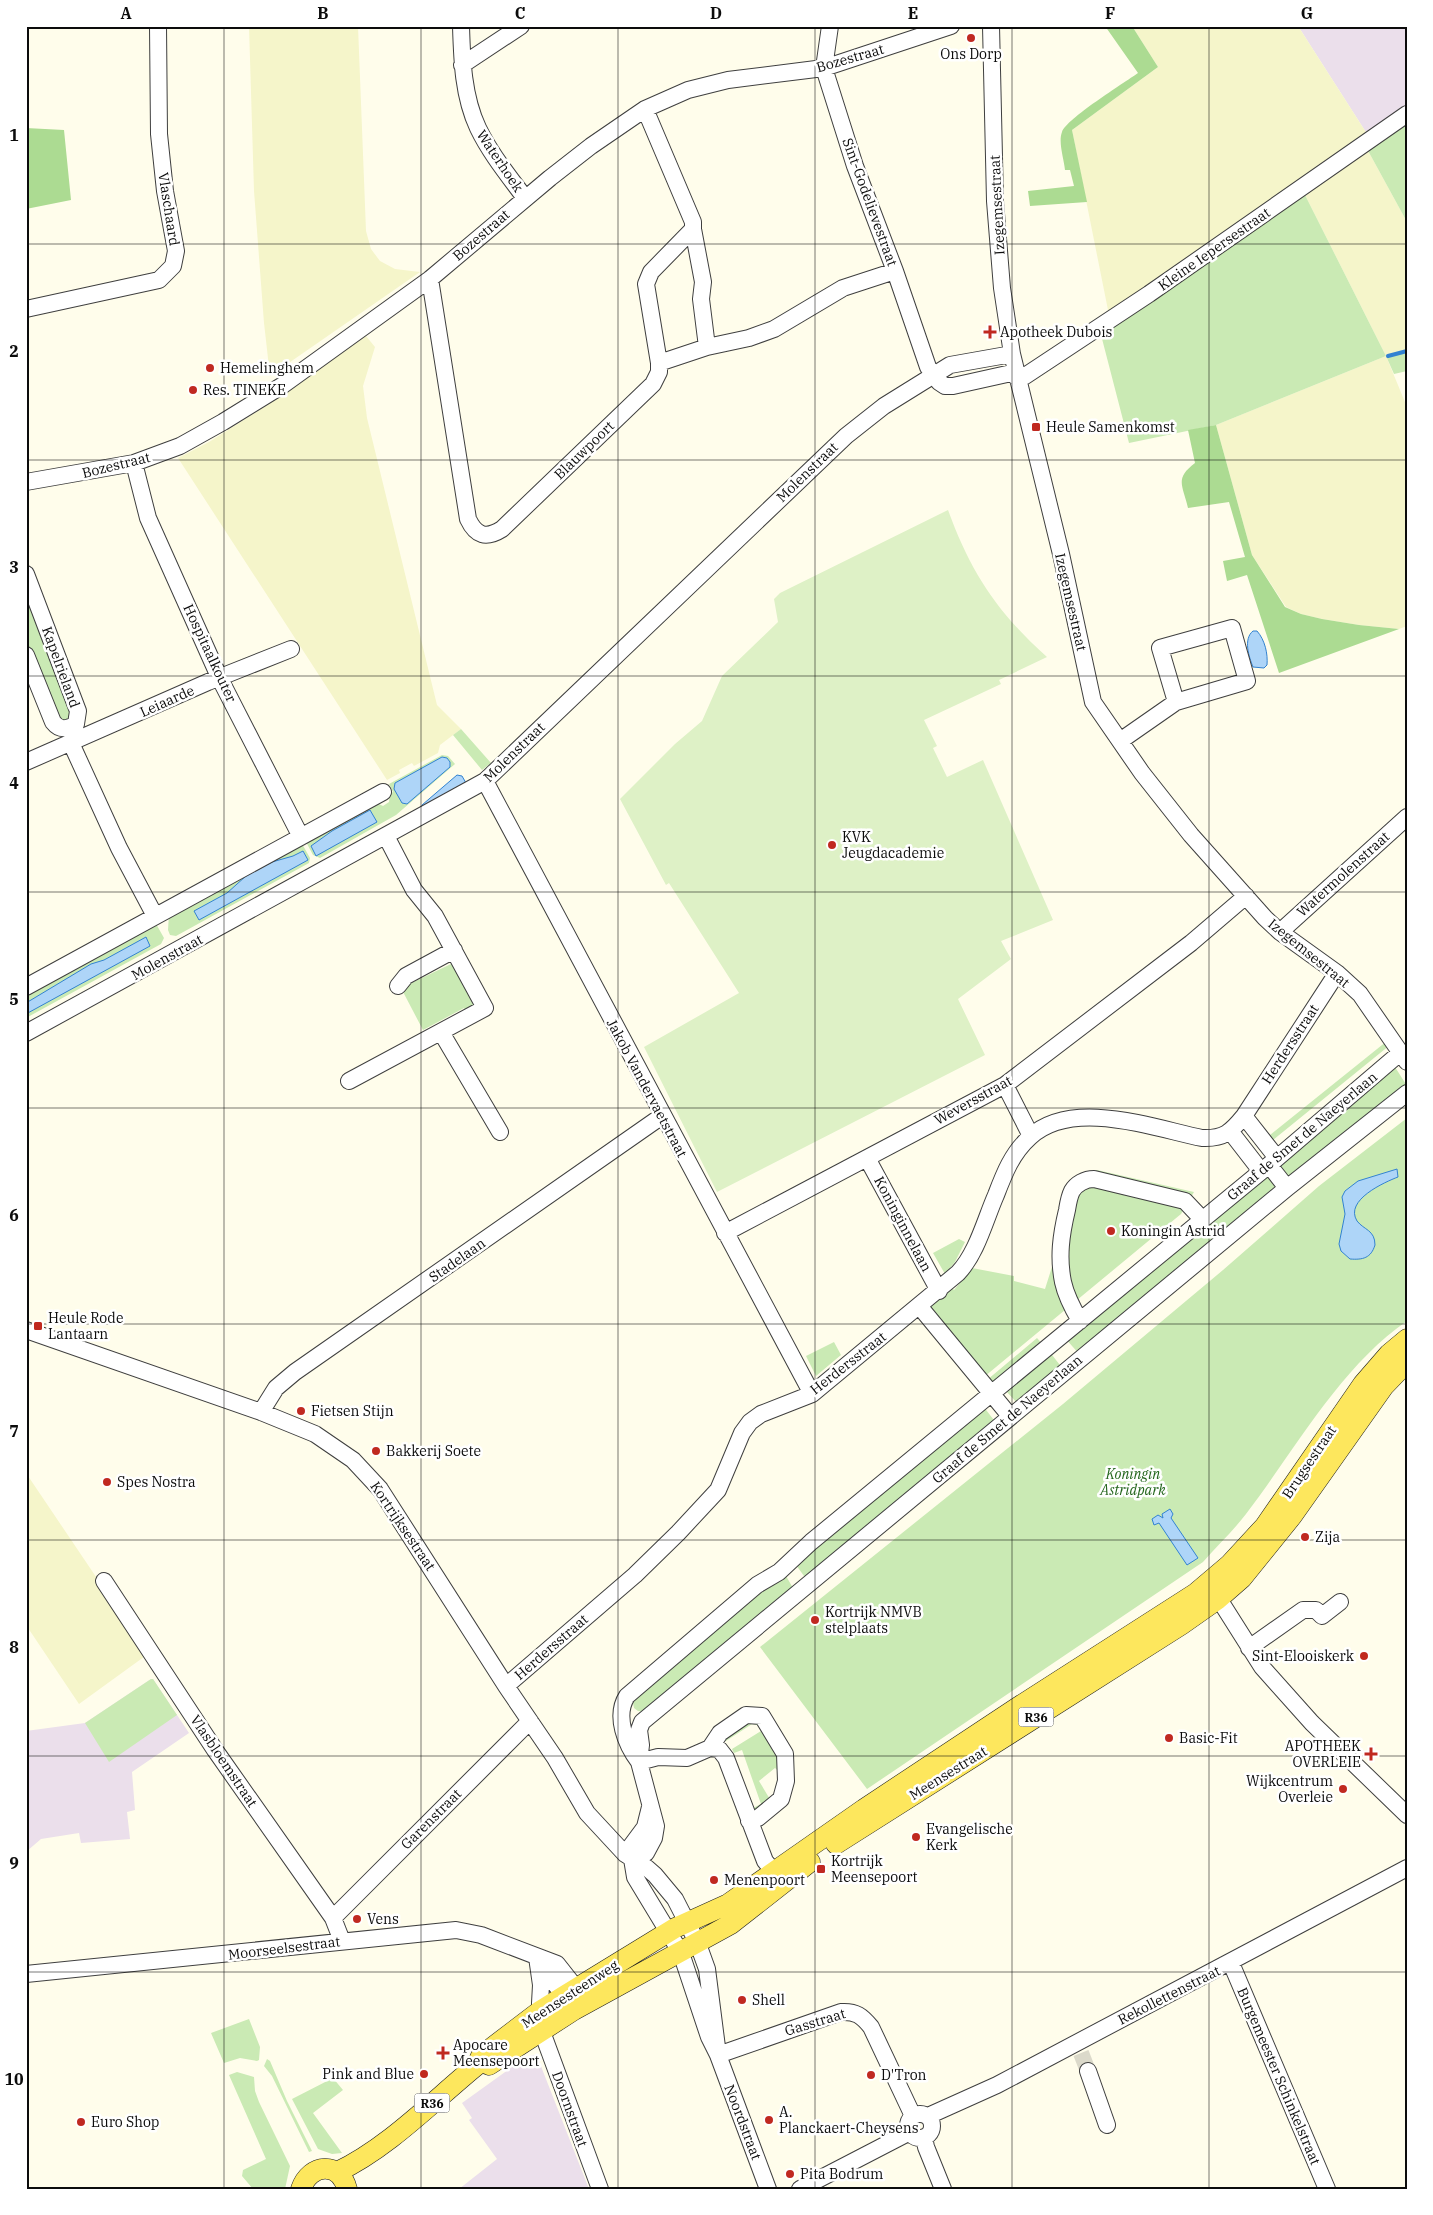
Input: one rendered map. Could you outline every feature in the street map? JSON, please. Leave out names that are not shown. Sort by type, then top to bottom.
[{"type":"main road","name":"Brugsestraat","points":[[1213,1591],[1230,1565],[1265,1526],[1363,1384],[1389,1354],[1407,1340]]},
{"type":"main road","name":"Brugsestraat","points":[[1213,1591],[1242,1578],[1286,1524],[1384,1386],[1407,1362]]},
{"type":"main road","name":"Meensestraat","points":[[670,1932],[720,1908],[864,1809],[1015,1709],[1159,1618],[1213,1591]]},
{"type":"main road","name":"Meensestraat","points":[[690,1948],[748,1912],[814,1859],[1181,1625],[1213,1591]]},
{"type":"main road","name":"Meensesteenweg","points":[[349,2182],[386,2140],[477,2065],[481,2056],[575,1999],[670,1932]]},
{"type":"main road","name":"Meensesteenweg","points":[[575,1999],[690,1948]]},
{"type":"main road","name":"R36","points":[[301,2189],[305,2179],[316,2170],[327,2169],[349,2182]]},
{"type":"street","name":"Vlaschaard","points":[[26,308],[159,280],[173,266],[176,251],[165,190],[159,134],[158,26]]},
{"type":"street","name":"Waterhoek","points":[[461,26],[462,65],[468,98],[477,127],[498,162],[525,198]]},
{"type":"street","points":[[462,65],[521,26]]},
{"type":"street","name":"Sint-Godelievestraat","points":[[830,26],[824,68],[855,166],[895,271],[928,367],[934,375]]},
{"type":"street","name":"Bozestraat","points":[[26,482],[134,463],[180,446],[223,422],[283,384],[430,279],[525,198],[591,146],[645,109],[688,90],[728,80],[824,68],[951,26]]},
{"type":"street","name":"Izegemsestraat","points":[[991,26],[995,201],[1002,288],[1016,375],[1061,554],[1093,702],[1142,773],[1191,835],[1280,932],[1337,973],[1372,1010],[1403,1058]]},
{"type":"street","points":[[645,109],[693,222],[703,282],[701,299],[707,347]]},
{"type":"street","name":"Kleine Iepersestraat","points":[[1016,375],[1025,376],[1149,294],[1407,114]]},
{"type":"street","points":[[693,229],[651,272],[646,284],[659,363],[707,347],[749,338],[774,329],[844,288],[895,271]]},
{"type":"street","name":"Blauwpoort","points":[[430,279],[468,519],[474,530],[483,534],[492,535],[502,529],[652,384],[659,372],[659,363]]},
{"type":"street","name":"Molenstraat","points":[[26,1033],[485,781],[832,448],[884,406],[950,365],[1012,354]]},
{"type":"street","points":[[934,375],[945,386],[1016,375]]},
{"type":"street","name":"Hospitaalkouter","points":[[134,463],[148,518],[220,679],[301,837]]},
{"type":"street","name":"Kapelrieland","points":[[26,574],[78,711],[76,724],[63,729],[57,727],[53,722],[26,655]]},
{"type":"street","points":[[1120,741],[1176,702],[1253,680],[1238,626],[1160,648],[1176,702]]},
{"type":"street","name":"Leiaarde","points":[[26,762],[208,682],[220,679],[292,649]]},
{"type":"street","points":[[71,743],[119,848],[155,916]]},
{"type":"street","name":"Jakob Vandervaetstraat","points":[[485,781],[662,1116],[812,1394]]},
{"type":"street","points":[[26,987],[383,792]]},
{"type":"street","name":"Watermolenstraat","points":[[1280,932],[1407,817]]},
{"type":"street","points":[[349,1081],[485,1008],[435,916],[414,890],[386,836]]},
{"type":"street","name":"Weversstraat","points":[[725,1233],[1005,1085],[1191,943],[1246,896]]},
{"type":"street","points":[[398,986],[406,976],[454,950]]},
{"type":"street","name":"Herdersstraat","points":[[506,1686],[635,1575],[718,1490],[742,1433],[750,1422],[762,1414],[812,1394],[920,1307],[962,1270],[974,1247],[1009,1163],[1031,1136],[1048,1126],[1084,1117],[1105,1118],[1202,1138],[1214,1139],[1223,1136],[1244,1116],[1337,973]]},
{"type":"street","points":[[441,1032],[500,1132]]},
{"type":"street","name":"Graaf de Smet de Naeyerlaan","points":[[639,1762],[629,1749],[621,1717],[622,1703],[627,1696],[757,1585],[787,1565],[811,1542],[1269,1165],[1403,1058]]},
{"type":"street","points":[[1005,1085],[1031,1136]]},
{"type":"street","name":"Graaf de Smet de Naeyerlaan","points":[[628,1857],[646,1853],[654,1838],[656,1826],[639,1762],[641,1745],[639,1730],[642,1722],[1287,1188],[1407,1093]]},
{"type":"street","name":"Stadelaan","points":[[261,1412],[276,1388],[295,1372],[662,1116]]},
{"type":"street","points":[[1244,1116],[1269,1165]]},
{"type":"street","points":[[1230,1131],[1269,1165],[1287,1188]]},
{"type":"street","name":"Koninginnelaan","points":[[868,1158],[939,1291]]},
{"type":"street","points":[[1080,1321],[1064,1284],[1060,1253],[1061,1238],[1072,1190],[1088,1179],[1094,1179],[1185,1201],[1203,1220]]},
{"type":"street","points":[[920,1307],[1010,1416]]},
{"type":"street","name":"Kortrijksestraat","points":[[26,1330],[261,1412],[315,1434],[338,1448],[367,1473],[386,1497],[506,1686],[555,1758],[587,1813],[628,1857],[647,1868],[660,1881],[688,1924]]},
{"type":"street","points":[[787,1565],[804,1587]]},
{"type":"street","name":"Vlasbloemstraat","points":[[104,1581],[215,1750],[332,1918],[342,1941]]},
{"type":"street","points":[[1213,1591],[1262,1667],[1312,1724],[1407,1815]]},
{"type":"street","points":[[1249,1648],[1303,1610],[1316,1610],[1322,1616],[1340,1602]]},
{"type":"street","points":[[710,1748],[720,1733],[746,1716],[762,1716],[785,1754],[786,1781],[781,1799],[758,1818],[749,1821]]},
{"type":"street","name":"Garenstraat","points":[[332,1918],[530,1720]]},
{"type":"street","points":[[639,1762],[658,1757],[687,1758],[710,1748],[719,1749],[726,1758],[765,1860],[774,1872]]},
{"type":"street","name":"Kortrijksestraat","points":[[628,1857],[635,1877],[670,1932]]},
{"type":"street","name":"Rekollettenstraat","points":[[920,2116],[997,2085],[1079,2048],[1230,1963],[1407,1868]]},
{"type":"street","name":"Noordstraat","points":[[688,1924],[690,1948],[709,2037],[718,2055],[768,2189]]},
{"type":"street","name":"Moorseelsestraat","points":[[26,1974],[456,1930],[481,1935],[556,1964],[575,1999]]},
{"type":"street","name":"Noordstraat","points":[[670,1932],[690,1948]]},
{"type":"street","points":[[537,1957],[541,1985],[541,2020]]},
{"type":"street","name":"Burgemeester Schinkelstraat","points":[[1230,1963],[1327,2189]]},
{"type":"street","name":"Gasstraat","points":[[718,2055],[841,2012],[853,2011],[863,2017],[871,2027],[920,2116]]},
{"type":"street","name":"Doornstraat","points":[[541,2020],[600,2189]]},
{"type":"street","points":[[1088,2071],[1107,2125]]},
{"type":"street","points":[[800,2189],[917,2135],[932,2128],[931,2120],[920,2116],[908,2125],[917,2135],[926,2148],[944,2189]]},
{"type":"shaded area","points":[[1298,26],[1407,26],[1407,110],[1369,137]]},
{"type":"shaded area","points":[[153,1679],[189,1733],[132,1772],[135,1810],[127,1812],[130,1839],[81,1843],[79,1833],[41,1839],[27,1851],[29,1928],[26,1928],[26,1731],[85,1723]]},
{"type":"shaded area","points":[[533,2055],[537,2056],[589,2189],[459,2189],[497,2159],[469,2120],[472,2118],[462,2103],[523,2059]]},
{"type":"green space","points":[[249,26],[358,26],[366,231],[371,249],[380,261],[395,269],[420,272],[270,376],[254,191]]},
{"type":"green space","points":[[1105,26],[1132,26],[1158,67],[1072,130],[1087,202],[1030,206],[1028,191],[1074,186],[1070,170],[1065,170],[1061,146],[1062,132],[1066,126],[1084,110],[1138,73]]},
{"type":"green space","points":[[1132,26],[1298,26],[1369,137],[1109,315],[1072,130],[1158,67]]},
{"type":"green space","points":[[1407,121],[1407,222],[1366,147]]},
{"type":"green space","points":[[26,128],[64,130],[71,200],[26,209]]},
{"type":"green space","points":[[1366,147],[1407,222],[1407,350],[1386,356],[1303,191]]},
{"type":"green space","points":[[1303,191],[1386,356],[1216,425],[1129,443],[1100,331]]},
{"type":"green space","points":[[366,336],[375,347],[363,386],[367,418],[437,705],[461,729],[440,745],[438,753],[414,766],[412,763],[399,770],[400,773],[387,780],[178,458],[209,442],[269,404]]},
{"type":"green space","points":[[1407,350],[1407,371],[1394,374],[1386,356]]},
{"type":"green space","points":[[1386,356],[1407,407],[1407,626],[1399,629],[1322,619],[1301,614],[1286,607],[1252,555],[1216,425]]},
{"type":"green space","points":[[1216,425],[1252,555],[1285,607],[1301,614],[1322,619],[1399,629],[1279,673],[1247,575],[1227,581],[1223,561],[1245,557],[1229,502],[1188,508],[1182,488],[1184,474],[1195,463],[1188,430]]},
{"type":"green space","name":"KVK Jeugdacademie","points":[[948,510],[966,553],[987,590],[1014,624],[1047,657],[999,680],[1001,684],[924,720],[937,746],[933,748],[947,777],[983,760],[1053,920],[1001,941],[1011,959],[958,999],[985,1055],[717,1192],[644,1047],[739,993],[669,883],[666,885],[620,799],[675,744],[702,721],[722,676],[778,622],[774,599],[780,593]]},
{"type":"green space","points":[[26,589],[72,710],[71,722],[57,719],[26,642]]},
{"type":"green space","points":[[461,729],[491,763],[482,770],[453,735]]},
{"type":"green space","points":[[442,755],[448,756],[455,764],[396,815],[320,858],[313,855],[305,840],[375,802],[383,806],[389,802],[390,794],[393,792],[389,784]]},
{"type":"green space","points":[[301,842],[310,858],[309,863],[176,936],[170,935],[168,930],[169,914]]},
{"type":"green space","points":[[155,922],[164,938],[161,944],[26,1018],[26,993]]},
{"type":"green space","points":[[453,963],[473,1001],[473,1005],[466,1013],[464,1008],[423,1030],[401,988]]},
{"type":"green space","points":[[1387,1041],[1390,1045],[1273,1140],[1270,1135]]},
{"type":"green space","points":[[1395,1067],[1407,1086],[1289,1177],[1285,1174],[1280,1162]]},
{"type":"green space","name":"Koningin Astridpark","points":[[1407,1118],[1407,1321],[1383,1340],[1340,1385],[1246,1514],[1203,1562],[867,1789],[760,1647],[1063,1404],[1223,1270],[1319,1186]]},
{"type":"green space","points":[[1097,1170],[1194,1192],[1181,1214],[984,1377],[931,1309],[932,1304],[951,1287],[954,1290],[972,1268],[1014,1276],[1014,1281],[1045,1289],[1063,1232],[1086,1176]]},
{"type":"green space","points":[[1267,1175],[1277,1187],[1080,1355],[1065,1338]]},
{"type":"green space","points":[[959,1239],[965,1242],[955,1262],[945,1274],[933,1253]]},
{"type":"green space","points":[[1037,1338],[1044,1346],[992,1383],[987,1380]]},
{"type":"green space","points":[[834,1342],[841,1355],[816,1376],[806,1356]]},
{"type":"green space","points":[[1049,1351],[1063,1369],[1017,1403],[1006,1391]]},
{"type":"green space","points":[[983,1406],[997,1424],[809,1577],[804,1576],[796,1565]]},
{"type":"green space","points":[[26,1473],[148,1654],[79,1704],[26,1625]]},
{"type":"green space","points":[[776,1576],[786,1576],[793,1588],[645,1712],[634,1708],[632,1697]]},
{"type":"green space","points":[[153,1679],[177,1715],[109,1762],[85,1723]]},
{"type":"green space","points":[[756,1719],[784,1761],[782,1774],[775,1768],[759,1781],[771,1801],[756,1810],[753,1808],[761,1804],[742,1750],[734,1753],[732,1749],[761,1731],[757,1725],[752,1724],[726,1741],[723,1738],[748,1721]]},
{"type":"green space","points":[[249,2019],[260,2047],[259,2060],[240,2058],[224,2063],[211,2033]]},
{"type":"green space","points":[[267,2059],[270,2061],[287,2101],[312,2151],[309,2152],[272,2076],[264,2066]]},
{"type":"green space","points":[[237,2072],[254,2077],[255,2091],[259,2102],[290,2166],[285,2189],[253,2189],[242,2176],[243,2170],[266,2159],[229,2075]]},
{"type":"green space","points":[[333,2078],[343,2090],[313,2113],[342,2153],[332,2154],[318,2149],[292,2099]]},
{"type":"water","points":[[1253,631],[1257,631],[1260,635],[1265,647],[1267,665],[1264,668],[1253,667],[1250,658],[1248,639]]},
{"type":"water","points":[[442,757],[447,758],[450,762],[450,767],[407,804],[402,803],[394,789],[395,783]]},
{"type":"water","points":[[457,775],[462,776],[466,783],[422,808],[422,805]]},
{"type":"water","points":[[370,810],[377,822],[316,856],[311,846],[332,831]]},
{"type":"water","points":[[303,851],[308,860],[199,920],[194,911],[227,893],[246,876],[272,862]]},
{"type":"water","points":[[146,937],[150,946],[26,1014],[26,1003],[91,964],[104,960]]},
{"type":"water","points":[[1397,1169],[1398,1177],[1368,1193],[1356,1206],[1354,1213],[1357,1221],[1371,1233],[1375,1240],[1375,1245],[1371,1253],[1366,1257],[1350,1259],[1341,1251],[1339,1244],[1345,1214],[1342,1197],[1345,1191],[1358,1181]]},
{"type":"water","points":[[1170,1509],[1173,1514],[1171,1518],[1198,1558],[1187,1565],[1159,1523],[1154,1525],[1152,1519],[1158,1515],[1163,1518],[1162,1514]]},
{"type":"waterway","points":[[1388,356],[1407,351]]},
{"type":"tunnel","points":[[1081,2053],[1088,2071]]},
{"type":"place","name":"Ons Dorp","points":[[971,38]]},
{"type":"place","name":"Apotheek Dubois","points":[[990,332]]},
{"type":"place","name":"Hemelinghem","points":[[210,368]]},
{"type":"place","name":"Res. TINEKE","points":[[193,390]]},
{"type":"place","name":"Heule Samenkomst","points":[[1036,427]]},
{"type":"place","name":"KVK Jeugdacademie","points":[[832,845]]},
{"type":"place","name":"Koningin Astrid","points":[[1111,1231]]},
{"type":"place","name":"Heule Rode Lantaarn","points":[[38,1326]]},
{"type":"place","name":"Fietsen Stijn","points":[[301,1411]]},
{"type":"place","name":"Bakkerij Soete","points":[[376,1451]]},
{"type":"place","name":"Spes Nostra","points":[[107,1482]]},
{"type":"place","name":"Zija","points":[[1305,1537]]},
{"type":"place","name":"Kortrijk NMVB stelplaats","points":[[815,1620]]},
{"type":"place","name":"Sint-Elooiskerk","points":[[1364,1656]]},
{"type":"place","name":"Basic-Fit","points":[[1169,1738]]},
{"type":"place","name":"APOTHEEK OVERLEIE","points":[[1371,1754]]},
{"type":"place","name":"Wijkcentrum Overleie","points":[[1343,1789]]},
{"type":"place","name":"Evangelische Kerk","points":[[916,1837]]},
{"type":"place","name":"Kortrijk Meensepoort","points":[[821,1869]]},
{"type":"place","name":"Menenpoort","points":[[714,1880]]},
{"type":"place","name":"Vens","points":[[357,1919]]},
{"type":"place","name":"Shell","points":[[742,2000]]},
{"type":"place","name":"Apocare Meensepoort","points":[[443,2053]]},
{"type":"place","name":"Pink and Blue","points":[[424,2074]]},
{"type":"place","name":"D'Tron","points":[[871,2075]]},
{"type":"place","name":"A. Planckaert-Cheysens","points":[[769,2120]]},
{"type":"place","name":"Euro Shop","points":[[81,2122]]},
{"type":"place","name":"Pita Bodrum","points":[[790,2174]]}]
